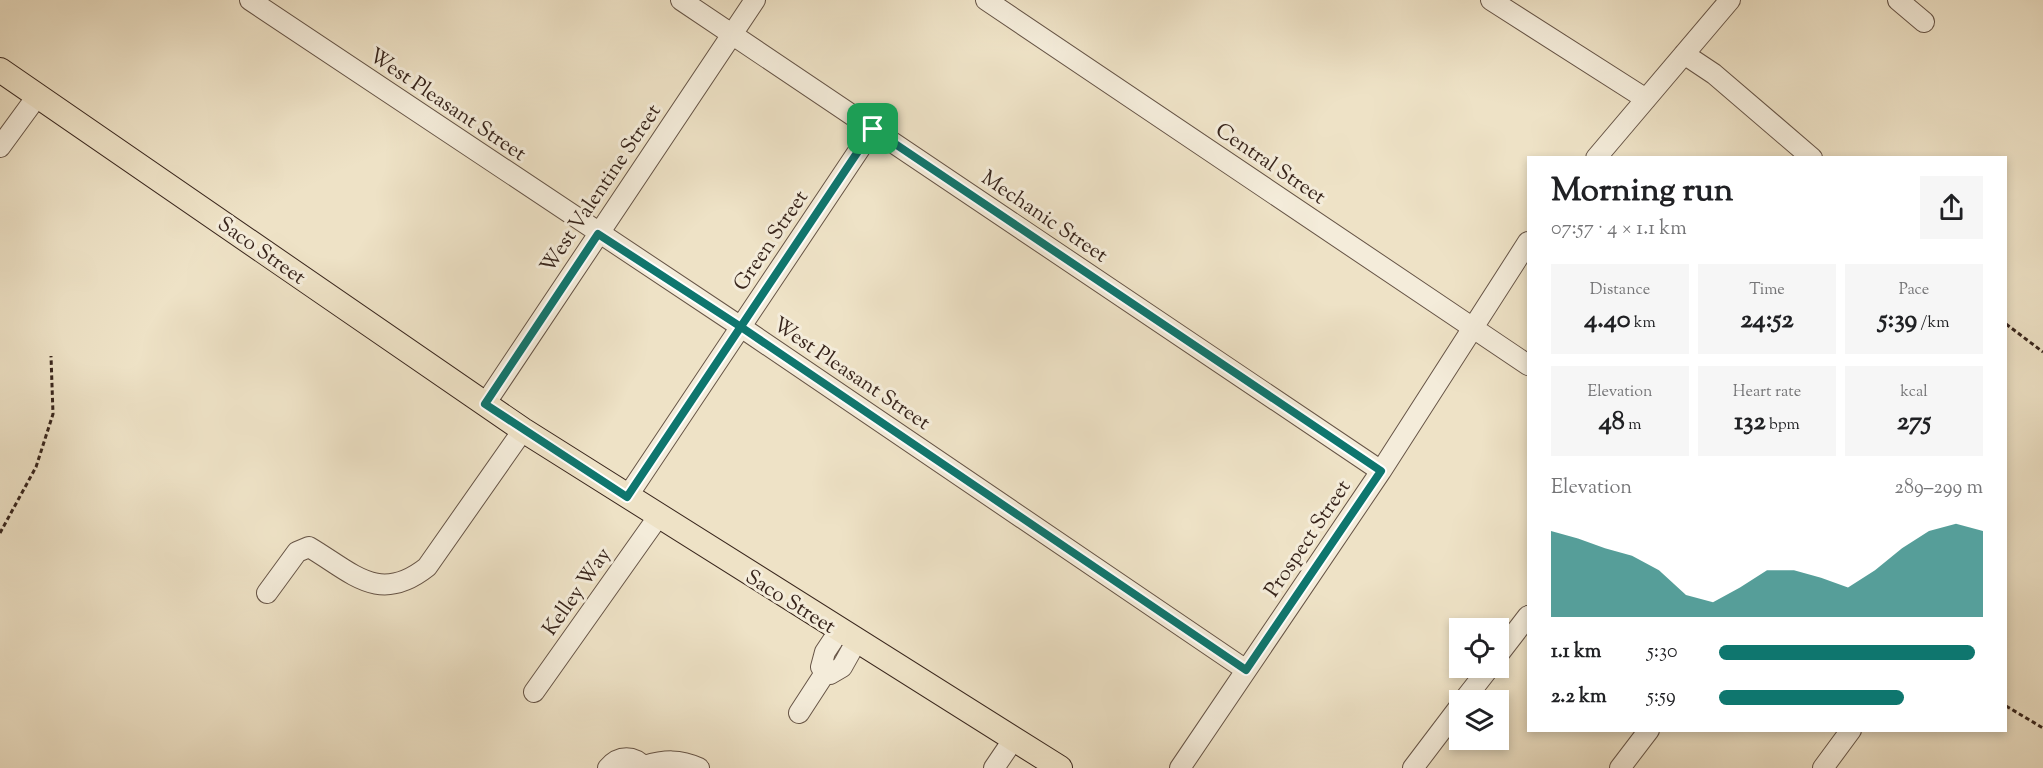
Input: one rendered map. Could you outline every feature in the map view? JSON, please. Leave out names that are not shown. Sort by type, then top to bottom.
[{"type":"main road","name":"Saco Street","points":[[0,70],[523,430],[848,637],[1060,768]]},
{"type":"street","name":"West Pleasant Street","points":[[250,0],[598,234],[741,327],[1246,670]]},
{"type":"street","name":"Mechanic Street","points":[[681,0],[1381,471]]},
{"type":"street","name":"West Valentine Street","points":[[485,404],[755,0]]},
{"type":"street","name":"Central Street","points":[[986,0],[1527,364]]},
{"type":"street","points":[[1491,0],[1646,99]]},
{"type":"street","points":[[1598,156],[1730,0]]},
{"type":"street","points":[[1898,0],[1924,22]]},
{"type":"street","points":[[1684,54],[1714,74],[1810,156]]},
{"type":"street","points":[[0,147],[38,95]]},
{"type":"street","name":"Green Street","points":[[627,497],[873,129]]},
{"type":"street","name":"Prospect Street","points":[[1180,768],[1381,471],[1527,244]]},
{"type":"street","points":[[267,593],[297,552],[309,547],[374,585],[393,586],[414,577],[427,567],[523,430]]},
{"type":"street","name":"Kelley Way","points":[[534,692],[658,517]]},
{"type":"street","points":[[1509,641],[1527,617]]},
{"type":"street","points":[[799,713],[825,673],[821,667],[825,652],[848,637]]},
{"type":"street","points":[[1472,690],[1481,678]]},
{"type":"street","points":[[1413,768],[1449,721]]},
{"type":"street","points":[[1620,768],[1647,732]]},
{"type":"street","points":[[1823,768],[1850,732]]},
{"type":"street","points":[[994,768],[1013,740]]},
{"type":"street","points":[[608,768],[621,758],[637,760],[644,767],[662,760],[681,760],[699,768]]},
{"type":"path","points":[[2007,325],[2043,352]]},
{"type":"path","points":[[0,533],[36,467],[53,414],[51,356]]},
{"type":"path","points":[[2007,707],[2043,728]]},
{"type":"route","points":[[873,129],[741,327],[627,497],[485,404],[598,234],[741,327],[1246,670],[1381,471],[873,129]]}]
